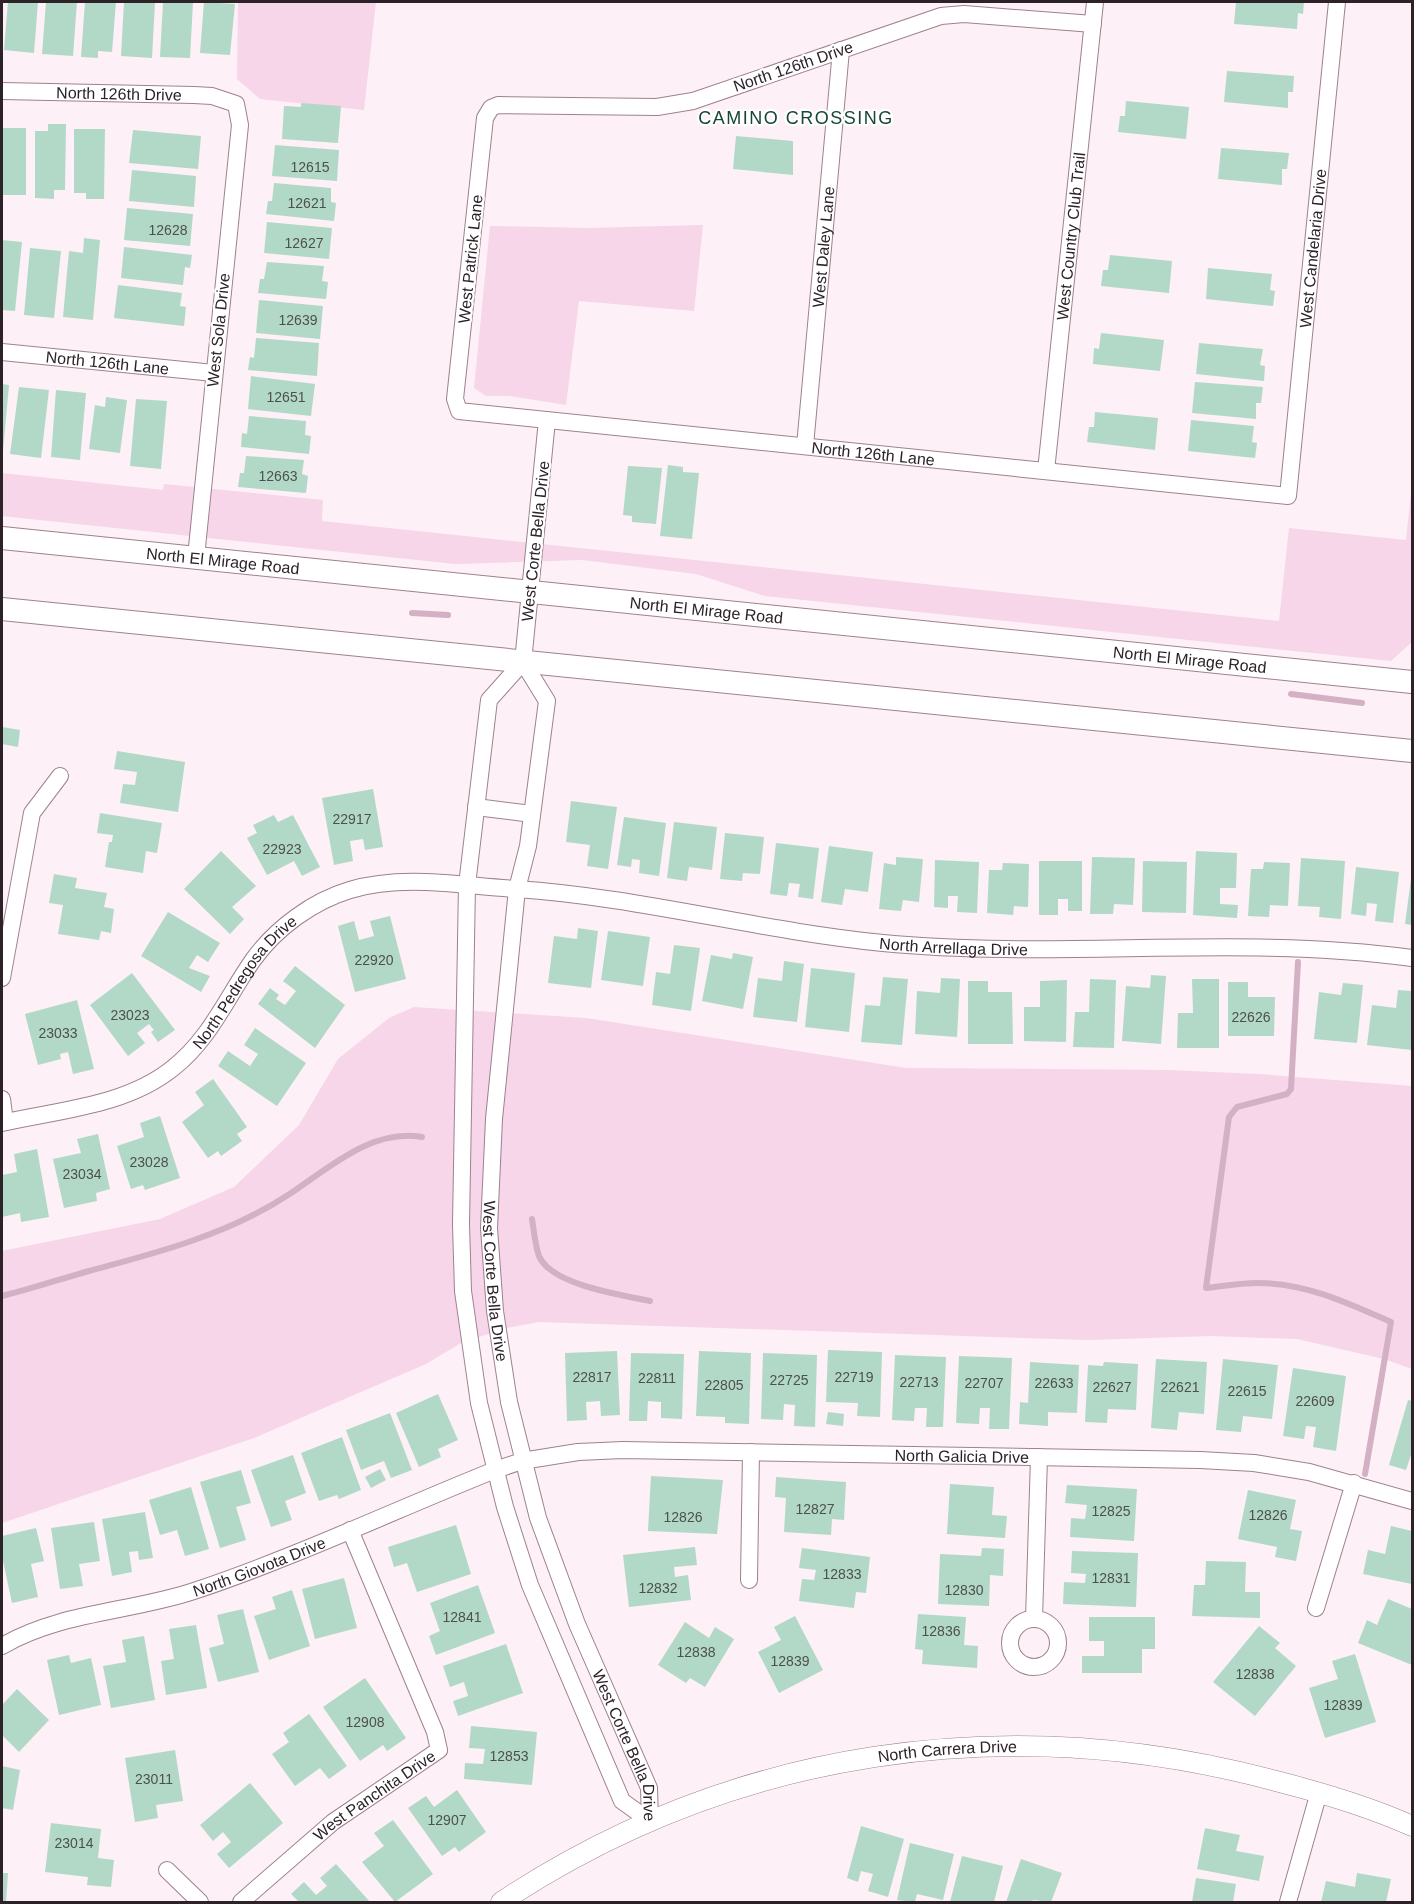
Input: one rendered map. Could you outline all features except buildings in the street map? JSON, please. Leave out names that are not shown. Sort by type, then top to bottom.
[{"type":"main road","name":"North El Mirage Road","points":[[2,538],[1413,682]]},
{"type":"main road","points":[[2,609],[1413,751]]},
{"type":"street","name":"West Country Club Trail","points":[[1046,471],[1095,2]]},
{"type":"street","name":"West Candelaria Drive","points":[[1288,496],[1337,2]]},
{"type":"street","name":"North 126th Drive","points":[[490,108],[498,105],[672,105],[693,101],[951,14],[1093,24]]},
{"type":"street","name":"West Daley Lane","points":[[805,447],[841,50]]},
{"type":"street","name":"North 126th Drive","points":[[2,91],[194,95],[212,96],[236,104]]},
{"type":"street","name":"West Sola Drive","points":[[196,557],[240,125],[236,104]]},
{"type":"street","name":"West Patrick Lane","points":[[459,411],[455,399],[485,118],[490,108]]},
{"type":"street","name":"North 126th Lane","points":[[2,352],[214,373]]},
{"type":"street","name":"North 126th Lane","points":[[459,411],[1288,496]]},
{"type":"street","name":"West Corte Bella Drive","points":[[547,420],[523,662],[489,700],[467,885],[460,1224],[463,1291],[479,1402],[509,1465],[538,1518],[567,1599],[649,1788],[650,1821]]},
{"type":"street","name":"West Corte Bella Drive","points":[[523,662],[547,701],[532,814],[517,889],[491,1152],[489,1228],[509,1465],[530,1585],[622,1801],[650,1821]]},
{"type":"street","points":[[2,978],[32,813],[60,776]]},
{"type":"street","points":[[476,807],[532,814]]},
{"type":"street","name":"North Pedregosa Drive","points":[[3,1123],[116,1098],[139,1089],[173,1069],[205,1037],[262,948],[312,907],[346,891],[364,887],[410,883],[500,888]]},
{"type":"street","name":"North Arrellaga Drive","points":[[500,888],[543,889],[885,944],[1005,948],[1314,950],[1413,958]]},
{"type":"street","points":[[2,1099],[3,1123]]},
{"type":"street","name":"North Galicia Drive","points":[[509,1465],[601,1451],[1245,1462],[1309,1472],[1413,1501]]},
{"type":"street","points":[[749,1580],[751,1452]]},
{"type":"street","points":[[1034,1619],[1039,1457]]},
{"type":"street","name":"North Giovota Drive","points":[[2,1646],[19,1636],[49,1626],[196,1590],[509,1465]]},
{"type":"street","points":[[1316,1608],[1354,1483]]},
{"type":"street","name":"West Panchita Drive","points":[[241,1902],[333,1822],[439,1750],[435,1732],[350,1530]]},
{"type":"street","name":"North Carrera Drive","points":[[501,1902],[562,1865],[650,1821],[748,1786],[814,1769],[909,1752],[971,1746],[1082,1747],[1145,1753],[1233,1769],[1318,1792],[1386,1814],[1413,1826]]},
{"type":"street","points":[[1288,1902],[1318,1792]]},
{"type":"street","points":[[167,1870],[200,1902]]},
{"type":"shaded area","points":[[238,2],[376,2],[364,110],[260,99],[237,79]]},
{"type":"shaded area","points":[[703,225],[694,311],[579,301],[566,405],[510,396],[486,396],[474,388],[490,226],[588,228]]},
{"type":"shaded area","points":[[2,473],[163,490],[164,484],[323,500],[322,521],[1279,621],[1289,528],[1406,540],[1412,484],[1412,642],[1391,661],[765,596],[696,574],[582,560],[455,564],[2,516]]},
{"type":"shaded area","points":[[414,1007],[586,1018],[906,1068],[1168,1070],[1258,1074],[1412,1086],[1412,1369],[1384,1359],[1297,1339],[1210,1336],[1088,1340],[539,1322],[506,1328],[461,1343],[426,1364],[254,1438],[2,1523],[2,1251],[160,1219],[234,1187],[299,1125],[338,1059],[389,1018]]},
{"type":"waterway","points":[[412,613],[448,615]]},
{"type":"waterway","points":[[1291,694],[1362,703]]},
{"type":"waterway","points":[[1298,962],[1291,1089],[1287,1094],[1237,1107],[1229,1117],[1206,1288],[1258,1283],[1293,1286],[1326,1295],[1391,1322],[1365,1474]]},
{"type":"waterway","points":[[2,1296],[192,1241],[265,1209],[351,1153],[368,1145],[403,1136],[422,1137]]},
{"type":"waterway","points":[[532,1219],[539,1256],[546,1266],[557,1274],[588,1287],[650,1301]]},
{"type":"district","name":"CAMINO CROSSING","points":[[796,118]]}]
